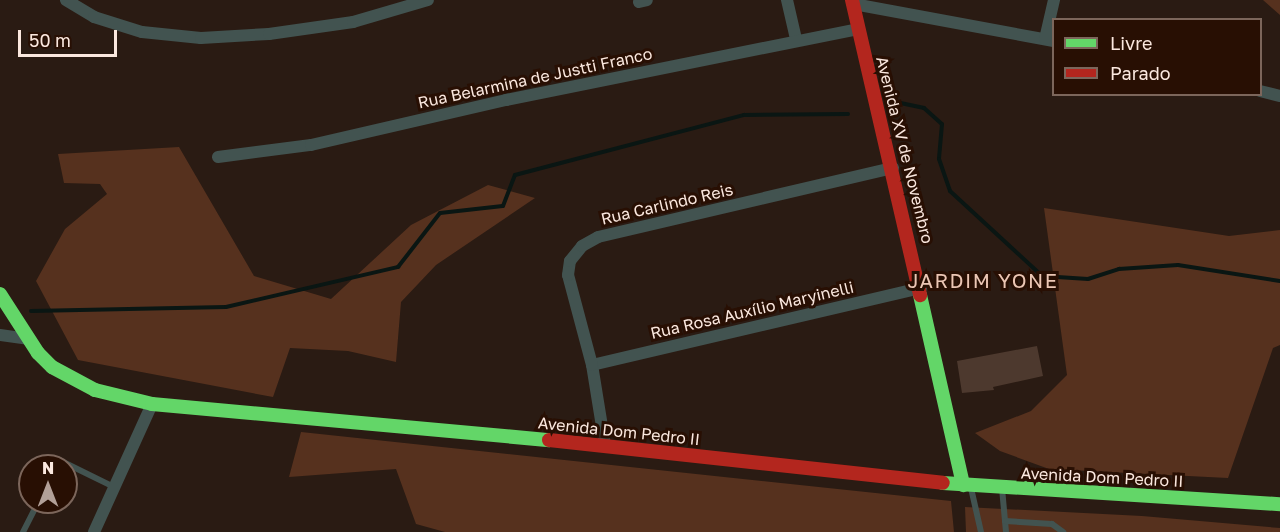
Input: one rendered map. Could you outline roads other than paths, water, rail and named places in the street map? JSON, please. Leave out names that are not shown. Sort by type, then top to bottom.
[{"type":"street","points":[[66,0],[94,18],[142,32],[201,38],[269,34],[353,22],[428,0]]},
{"type":"street","points":[[787,0],[796,38]]},
{"type":"street","points":[[853,2],[1049,40],[1054,0]]},
{"type":"street","name":"Avenida XV de Novembro","points":[[853,2],[921,288],[958,462],[966,485]]},
{"type":"street","name":"Rua Belarmina de Justti Franco","points":[[218,157],[311,145],[796,38],[858,29]]},
{"type":"street","points":[[1262,92],[1280,96]]},
{"type":"street","name":"Rua Carlindo Reis","points":[[605,445],[592,365],[568,275],[570,261],[582,246],[598,237],[893,168]]},
{"type":"street","name":"Rua Rosa Auxílio Maryinelli","points":[[592,365],[921,288]]},
{"type":"street","name":"Avenida Dom Pedro II","points":[[0,294],[28,339],[52,367],[72,380],[95,390],[152,404],[605,445],[942,483],[1280,504]]},
{"type":"street","points":[[0,335],[28,339]]},
{"type":"street","points":[[94,532],[152,404]]},
{"type":"street","points":[[942,483],[958,462]]},
{"type":"lane","points":[[78,469],[114,487]]},
{"type":"lane","points":[[966,485],[981,532]]},
{"type":"lane","points":[[1002,487],[1006,532]]},
{"type":"lane","points":[[23,532],[32,514]]},
{"type":"lane","points":[[1005,521],[1052,524],[1063,532]]},
{"type":"waterway","points":[[891,101],[924,108],[942,124],[939,159],[950,191],[1042,276],[1088,279],[1119,269],[1178,265],[1280,281]]},
{"type":"waterway","points":[[31,311],[226,307],[398,267],[440,213],[503,206],[515,175],[744,115],[848,114]]},
{"type":"district","name":"JARDIM YONE","points":[[983,280]]}]
